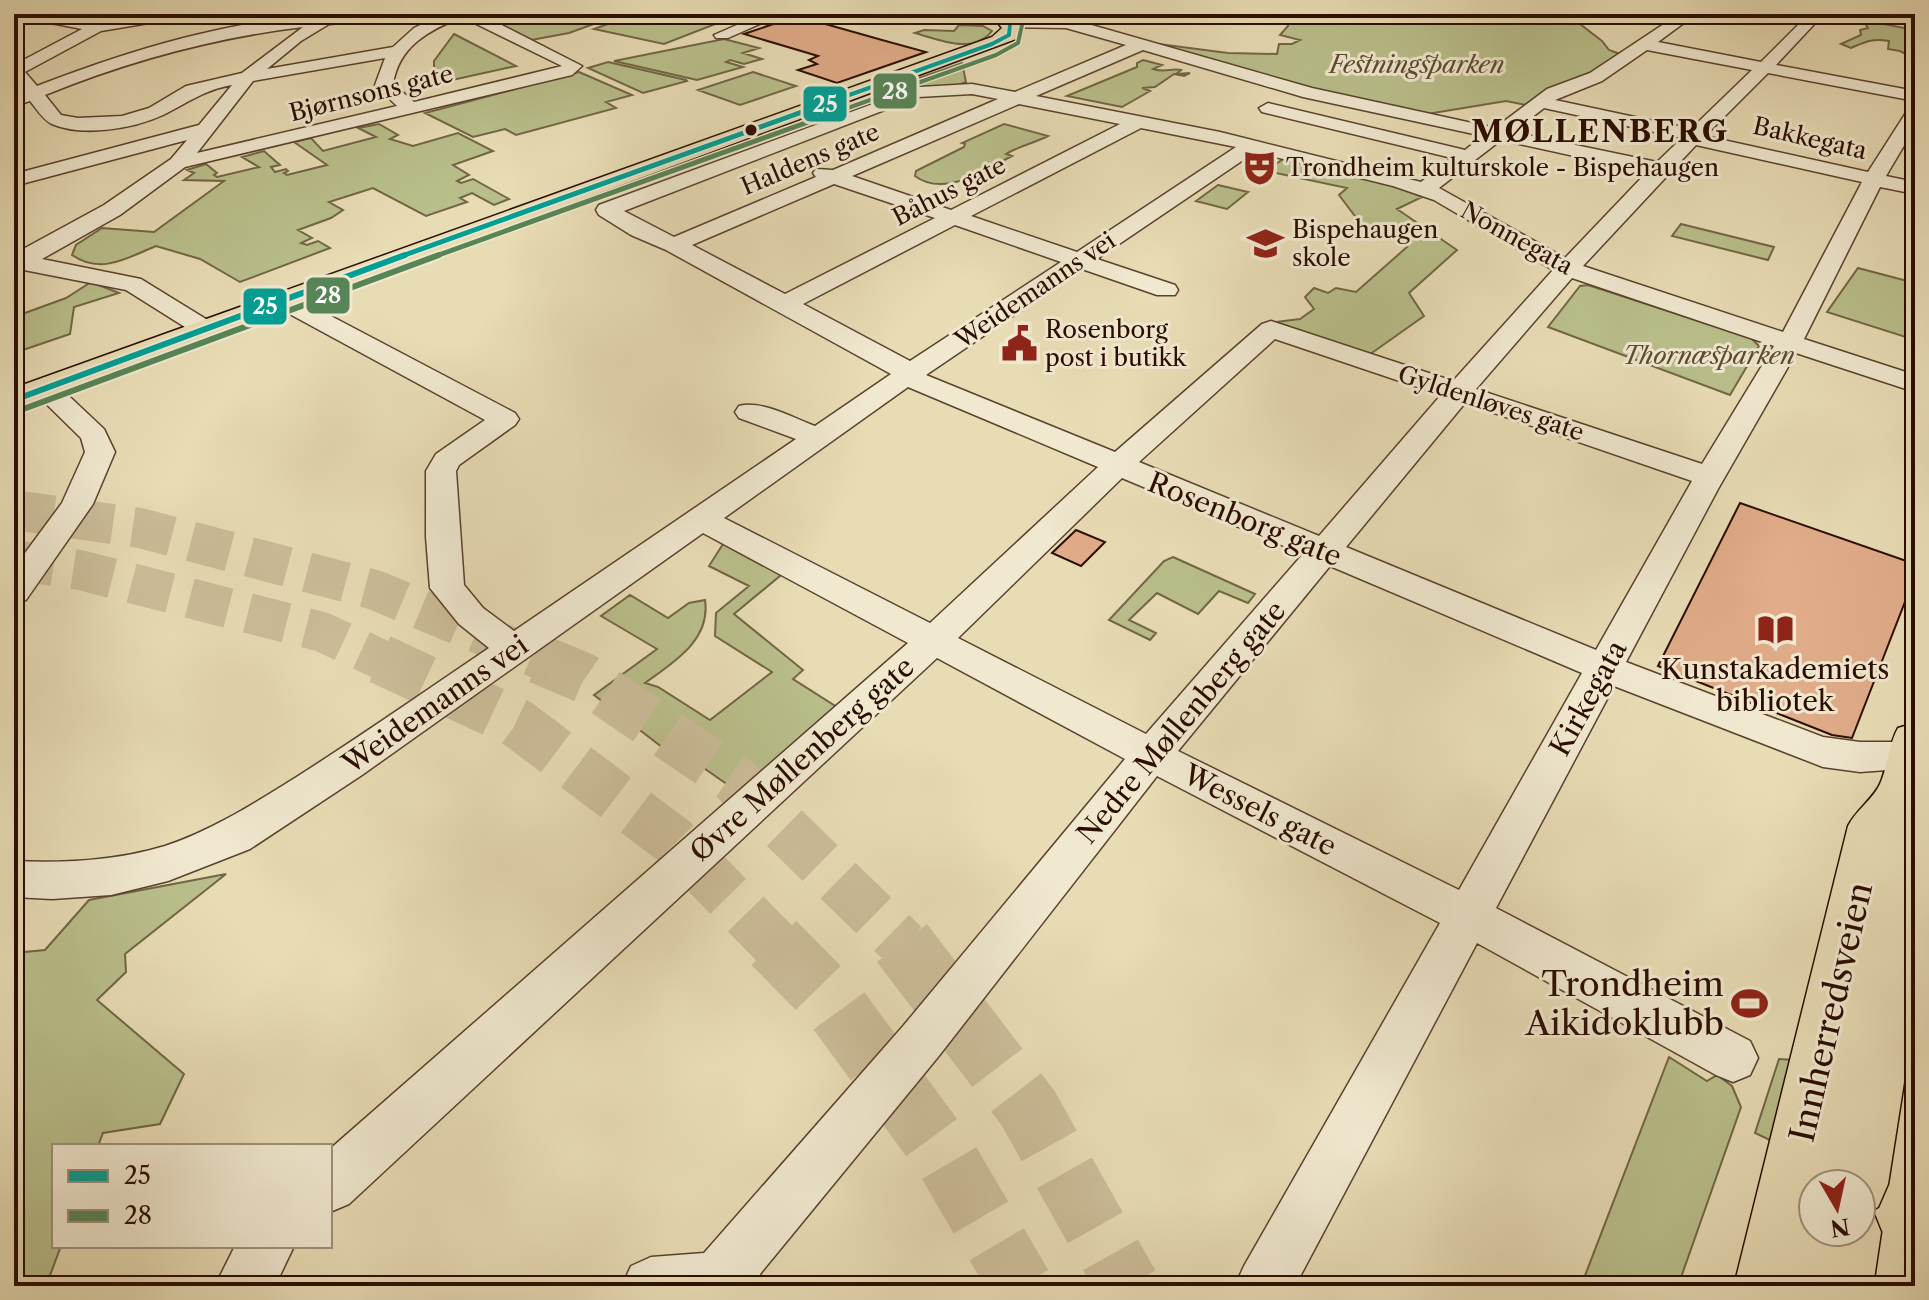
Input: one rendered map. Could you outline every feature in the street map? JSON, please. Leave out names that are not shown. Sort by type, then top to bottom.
[{"type":"main road","points":[[14,400],[1006,38],[1012,29],[1005,19]]},
{"type":"main road","name":"Innherredsveien","points":[[1857,1168],[1912,796]]},
{"type":"main road","name":"Innherredsveien","points":[[1769,1286],[1874,826],[1912,796]]},
{"type":"main road","points":[[1838,1286],[1844,1248]]},
{"type":"street","points":[[25,14],[101,27]]},
{"type":"street","points":[[121,14],[15,71],[55,119],[78,124],[123,121],[155,112],[192,90],[249,75],[395,51]]},
{"type":"street","points":[[40,40],[179,14]]},
{"type":"street","points":[[307,14],[408,14]]},
{"type":"street","points":[[410,108],[384,85],[385,70],[395,51],[419,33],[457,14]]},
{"type":"street","name":"Bjørnsons gate","points":[[178,163],[566,71],[574,66],[468,14]]},
{"type":"street","points":[[722,35],[775,14]]},
{"type":"street","points":[[1424,189],[1561,88],[1596,77],[1689,14]]},
{"type":"street","name":"Nedre Møllenberg gate","points":[[725,1284],[1152,754],[1566,268],[1582,256],[1660,169],[1808,24],[1810,14]]},
{"type":"street","points":[[18,263],[112,210],[178,163],[249,75],[295,38],[331,16]]},
{"type":"street","points":[[14,101],[65,79],[148,52],[331,16]]},
{"type":"street","points":[[1005,19],[1067,23],[1300,90],[1660,169]]},
{"type":"street","name":"Haldens gate","points":[[674,245],[1143,44]]},
{"type":"street","points":[[1647,45],[1915,96],[1912,82],[1905,76]]},
{"type":"street","points":[[961,55],[971,72],[972,89]]},
{"type":"street","name":"Nonnegata","points":[[855,93],[972,89],[1220,138],[1424,189],[1566,268],[1915,384]]},
{"type":"street","points":[[1220,138],[1300,90]]},
{"type":"street","points":[[764,151],[914,92]]},
{"type":"street","name":"Bakkegata","points":[[1540,102],[1915,188]]},
{"type":"street","name":"Kirkegata","points":[[1264,1286],[1710,477],[1790,341],[1874,179],[1915,112]]},
{"type":"street","points":[[1257,115],[1393,138],[1467,156]]},
{"type":"street","points":[[1393,138],[1422,117]]},
{"type":"street","name":"Båhus gate","points":[[783,305],[1138,122]]},
{"type":"street","points":[[14,180],[205,129]]},
{"type":"street","name":"Weidemanns vei","points":[[14,879],[52,881],[111,877],[168,863],[235,837],[348,764],[906,376],[1251,146]]},
{"type":"street","points":[[764,151],[1166,290]]},
{"type":"street","name":"Rosenborg gate","points":[[764,151],[607,210],[639,230],[674,245],[899,365],[906,376],[1605,668],[1834,757],[1857,759],[1912,796]]},
{"type":"street","points":[[18,263],[133,284],[205,329]]},
{"type":"street","points":[[282,300],[505,419],[447,460],[441,471],[442,537],[447,588],[471,616],[514,649]]},
{"type":"street","name":"Gyldenløves gate","points":[[1271,329],[1710,477]]},
{"type":"street","name":"Øvre Møllenberg gate","points":[[332,1183],[934,640],[1117,466],[1271,329]]},
{"type":"street","points":[[14,592],[77,504],[100,452],[94,435],[44,388]]},
{"type":"street","points":[[749,412],[821,438]]},
{"type":"street","name":"Wessels gate","points":[[702,519],[1469,916],[1733,1058]]},
{"type":"street","points":[[244,1286],[265,1248]]},
{"type":"street","points":[[651,1286],[725,1284]]},
{"type":"green space","points":[[468,14],[621,14],[569,33],[526,41]]},
{"type":"green space","points":[[635,14],[741,14],[664,44],[594,29]]},
{"type":"green space","points":[[986,14],[995,24],[931,21],[903,15],[943,17]]},
{"type":"green space","name":"Festningsparken","points":[[1538,14],[1572,18],[1609,50],[1628,57],[1531,106],[1506,101],[1415,116],[1309,93],[1151,43],[1228,53],[1277,54],[1279,44],[1292,44],[1300,40],[1280,35],[1288,26],[1287,21],[1276,15]]},
{"type":"green space","points":[[1868,14],[1897,14],[1900,17],[1883,24],[1915,30],[1915,59],[1888,49],[1889,41],[1873,40],[1851,48],[1841,44],[1861,35],[1860,30],[1868,28],[1863,20],[1867,20]]},
{"type":"green space","points":[[959,25],[983,26],[992,31],[984,38],[966,44],[945,42],[915,33],[924,30],[954,31]]},
{"type":"green space","points":[[454,34],[516,66],[434,84],[434,61]]},
{"type":"green space","points":[[724,39],[759,48],[743,53],[762,59],[744,64],[730,60],[726,62],[743,67],[697,80],[614,61]]},
{"type":"green space","points":[[1143,60],[1162,65],[1153,69],[1181,70],[1176,74],[1190,73],[1184,76],[1174,74],[1155,87],[1142,88],[1150,91],[1122,107],[1067,96],[1137,67],[1137,63]]},
{"type":"green space","points":[[608,62],[687,81],[643,93],[588,68]]},
{"type":"green space","points":[[962,63],[966,82],[958,85],[882,91]]},
{"type":"green space","points":[[579,72],[632,95],[606,102],[616,108],[516,135],[505,129],[473,137],[425,113]]},
{"type":"green space","points":[[753,72],[796,86],[740,105],[698,90]]},
{"type":"green space","points":[[379,124],[398,135],[390,139],[413,146],[458,133],[493,151],[453,165],[469,175],[457,181],[461,183],[473,179],[509,199],[494,205],[472,193],[460,198],[467,202],[426,216],[373,188],[329,202],[343,210],[331,218],[298,230],[312,238],[301,243],[307,245],[318,241],[330,248],[240,282],[200,259],[156,246],[104,264],[93,264],[72,255],[76,245],[102,228],[154,232],[224,181],[184,180],[194,173],[187,170],[206,164],[217,173],[214,175],[217,177],[259,167],[242,157],[264,151],[280,165],[271,167],[275,172],[286,169],[288,171],[284,173],[287,175],[327,165],[294,142],[311,138],[323,151],[376,137],[358,128]]},
{"type":"green space","points":[[1004,124],[1048,136],[1006,154],[1012,156],[964,180],[939,184],[915,176],[916,171],[964,147],[962,143]]},
{"type":"green space","points":[[1283,159],[1398,186],[1422,197],[1397,209],[1457,250],[1409,293],[1424,316],[1369,355],[1276,322],[1300,319],[1314,309],[1305,297],[1314,288],[1328,293],[1336,288],[1356,292],[1407,247],[1396,240],[1398,237],[1364,228],[1339,195],[1347,188],[1266,171]]},
{"type":"green space","points":[[1218,185],[1248,192],[1227,209],[1196,201]]},
{"type":"green space","points":[[1681,224],[1774,247],[1768,260],[1672,236]]},
{"type":"green space","points":[[1858,268],[1915,283],[1915,340],[1827,312]]},
{"type":"green space","points":[[91,282],[119,293],[74,307],[70,334],[14,353],[14,317],[66,298]]},
{"type":"green space","name":"Thornæsparken","points":[[1588,285],[1751,338],[1759,346],[1730,395],[1548,327],[1580,286]]},
{"type":"green space","points":[[730,533],[792,566],[734,614],[803,670],[793,679],[851,716],[754,803],[695,762],[688,767],[594,695],[657,649],[601,616],[630,595],[668,618],[689,603],[705,600],[702,627],[696,638],[678,658],[645,683],[658,687],[710,720],[772,672],[715,636],[716,613],[749,586],[709,566]]},
{"type":"green space","points":[[1173,557],[1255,594],[1248,603],[1219,591],[1198,614],[1157,593],[1129,620],[1156,633],[1150,640],[1109,620],[1164,561]]},
{"type":"green space","points":[[226,874],[125,954],[126,972],[97,1000],[184,1074],[160,1124],[103,1133],[99,1144],[52,1144],[52,1248],[60,1248],[46,1286],[14,1286],[14,953],[45,950],[89,900]]},
{"type":"green space","points":[[1669,1057],[1707,1081],[1717,1075],[1732,1086],[1741,1107],[1678,1286],[1581,1286]]},
{"type":"green space","points":[[1779,1059],[1793,1060],[1772,1141],[1755,1133]]},
{"type":"building","points":[[797,16],[926,52],[837,83],[798,70],[817,64],[809,60],[818,56],[744,34]]},
{"type":"building","points":[[1740,503],[1915,564],[1915,576],[1852,738],[1832,735],[1658,666]]},
{"type":"building","points":[[1076,530],[1105,542],[1081,566],[1052,553]]},
{"type":"tunnel","points":[[14,510],[140,528],[375,590],[544,661]]},
{"type":"tunnel","points":[[14,560],[80,570],[322,632],[384,661]]},
{"type":"tunnel","points":[[380,659],[517,723],[674,841],[776,945]]},
{"type":"tunnel","points":[[539,659],[584,678],[734,779],[902,943]]},
{"type":"tunnel","points":[[774,943],[834,1004],[945,1156],[1021,1286]]},
{"type":"tunnel","points":[[902,943],[1028,1108],[1128,1286]]},
{"type":"transit line","name":"25","points":[[14,400],[420,249],[992,44],[1009,35],[1010,24]]},
{"type":"transit line","name":"28","points":[[18,411],[424,260],[996,55],[1018,43],[1022,25]]},
{"type":"place","name":"Trondheim kulturskole - Bispehaugen","points":[[1260,167]]},
{"type":"place","name":"Bispehaugen skole","points":[[1266,243]]},
{"type":"place","name":"Rosenborg post i butikk","points":[[1019,343]]},
{"type":"place","name":"Kunstakademiets bibliotek","points":[[1775,629]]},
{"type":"place","name":"Trondheim Aikidoklubb","points":[[1750,1004]]},
{"type":"district","name":"MØLLENBERG","points":[[1600,131]]}]
